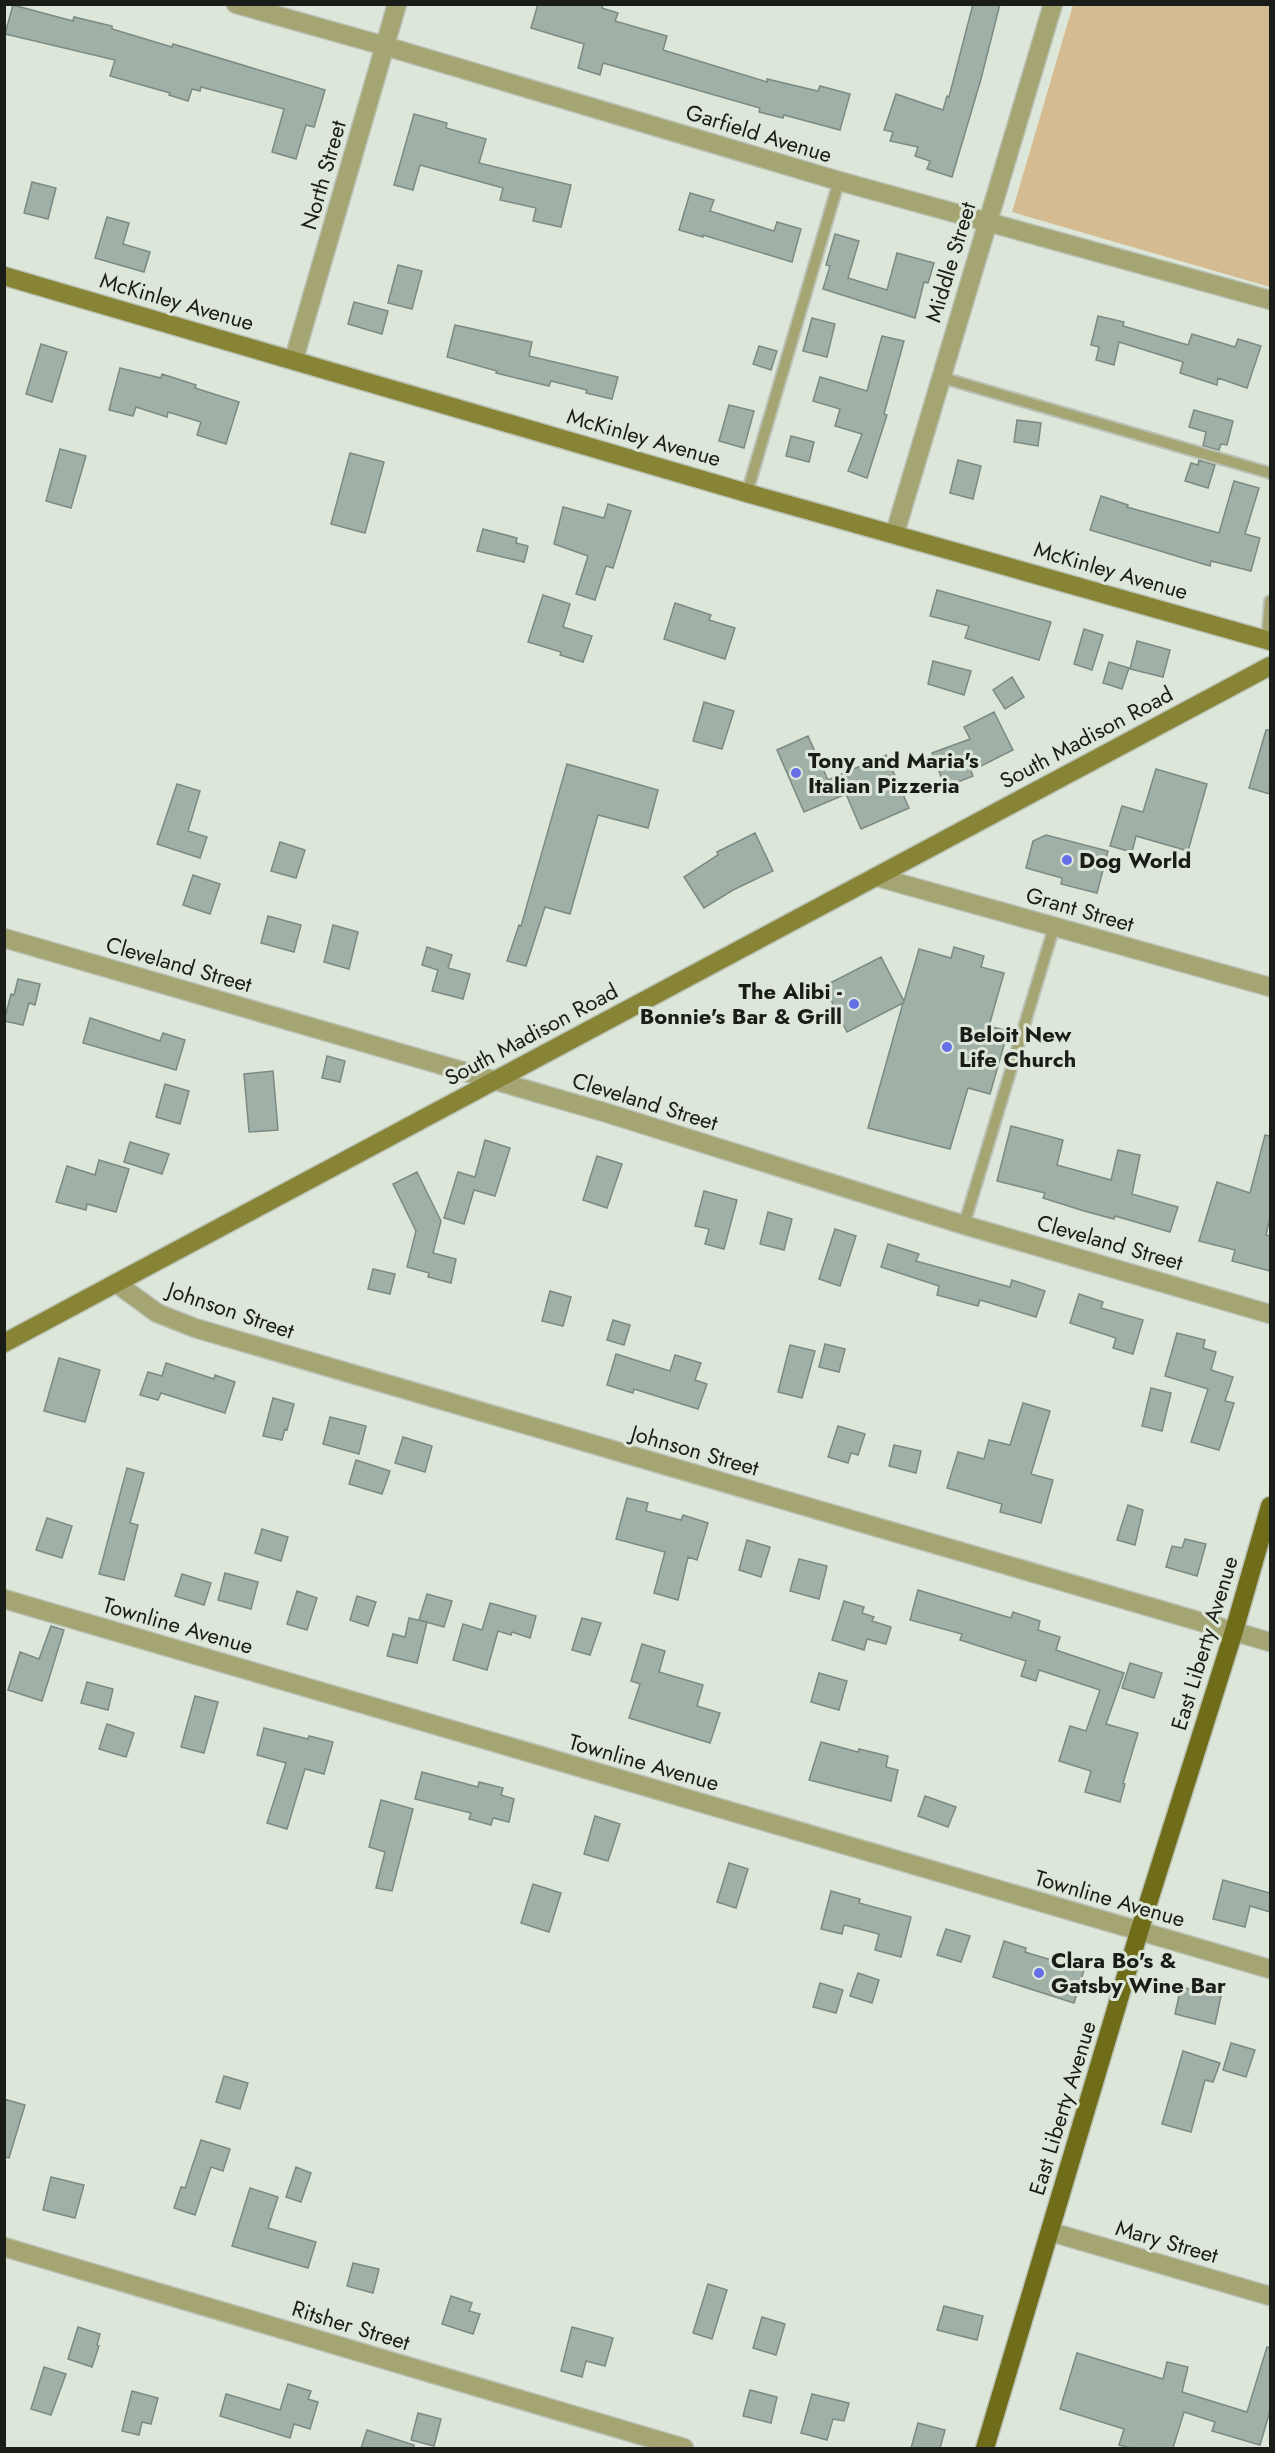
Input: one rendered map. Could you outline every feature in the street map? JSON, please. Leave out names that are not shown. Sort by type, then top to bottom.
[{"type":"main road","name":"McKinley Avenue","points":[[4,276],[747,493],[895,533],[1269,641]]},
{"type":"main road","name":"South Madison Road","points":[[4,1343],[1270,666]]},
{"type":"main road","name":"East Liberty Avenue","points":[[985,2448],[1139,1932],[1234,1631],[1270,1506]]},
{"type":"street","name":"Garfield Avenue","points":[[236,4],[839,181],[1270,300]]},
{"type":"street","name":"North Street","points":[[294,359],[398,4]]},
{"type":"street","name":"Middle Street","points":[[895,533],[1053,4]]},
{"type":"street","name":"Grant Street","points":[[877,877],[1270,987]]},
{"type":"street","name":"Cleveland Street","points":[[4,938],[607,1113],[964,1225],[1270,1314]]},
{"type":"street","name":"Johnson Street","points":[[116,1283],[157,1313],[184,1324],[1270,1642]]},
{"type":"street","name":"Townline Avenue","points":[[4,1599],[1270,1969]]},
{"type":"street","name":"Mary Street","points":[[1051,2232],[1270,2296]]},
{"type":"street","name":"Ritsher Street","points":[[4,2247],[684,2448]]},
{"type":"lane","points":[[747,493],[839,181]]},
{"type":"lane","points":[[940,377],[1270,473]]},
{"type":"lane","points":[[1269,641],[1270,601]]},
{"type":"lane","points":[[964,1225],[1054,927]]},
{"type":"shaded area","points":[[1073,5],[1270,5],[1270,287],[1012,212]]},
{"type":"building","points":[[538,4],[603,4],[602,8],[618,13],[615,21],[667,36],[663,50],[767,82],[767,79],[818,91],[820,86],[850,94],[840,130],[784,115],[783,118],[759,112],[760,108],[603,63],[600,75],[578,68],[584,44],[531,28]]},
{"type":"building","points":[[973,4],[1000,4],[952,177],[927,169],[930,161],[915,156],[918,147],[890,141],[893,132],[884,130],[896,94],[943,110],[947,96],[949,97]]},
{"type":"building","points":[[13,5],[73,21],[74,17],[112,26],[112,29],[172,47],[173,44],[325,90],[314,127],[306,125],[296,159],[272,152],[284,109],[201,87],[200,91],[192,89],[188,101],[169,95],[170,93],[110,76],[115,60],[5,34]]},
{"type":"building","points":[[414,114],[447,123],[446,128],[486,139],[479,163],[571,185],[561,227],[533,221],[536,208],[500,200],[503,188],[420,165],[413,190],[394,185]]},
{"type":"building","points":[[32,182],[56,188],[48,219],[24,213]]},
{"type":"building","points":[[690,193],[714,200],[710,211],[774,231],[777,222],[801,229],[792,262],[679,230]]},
{"type":"building","points":[[107,217],[129,223],[123,244],[150,252],[144,272],[95,258]]},
{"type":"building","points":[[835,234],[859,241],[848,278],[887,290],[897,253],[934,263],[928,283],[924,282],[915,318],[823,289],[830,266],[826,265]]},
{"type":"building","points":[[398,265],[422,271],[412,309],[388,303]]},
{"type":"building","points":[[354,302],[388,311],[382,334],[348,324]]},
{"type":"building","points":[[1098,316],[1124,322],[1123,326],[1188,345],[1192,334],[1235,347],[1238,339],[1261,346],[1247,388],[1218,378],[1217,385],[1180,373],[1183,362],[1119,342],[1114,365],[1096,360],[1099,347],[1091,345]]},
{"type":"building","points":[[812,318],[835,324],[827,357],[803,351]]},
{"type":"building","points":[[455,325],[532,342],[529,356],[618,377],[612,399],[551,381],[549,386],[496,373],[497,371],[447,357]]},
{"type":"building","points":[[882,336],[904,341],[884,414],[887,415],[867,478],[848,471],[862,434],[835,426],[840,409],[813,401],[820,377],[867,391]]},
{"type":"building","points":[[41,344],[67,352],[52,402],[26,394]]},
{"type":"building","points":[[759,346],[777,351],[771,370],[753,364]]},
{"type":"building","points":[[120,368],[161,378],[162,374],[196,385],[195,388],[239,402],[226,444],[197,435],[201,422],[168,412],[167,417],[136,407],[133,416],[109,410]]},
{"type":"building","points":[[729,405],[754,411],[744,448],[719,441]]},
{"type":"building","points":[[1194,410],[1233,421],[1227,445],[1221,444],[1219,450],[1203,446],[1206,432],[1189,427]]},
{"type":"building","points":[[1017,420],[1041,423],[1038,446],[1014,442]]},
{"type":"building","points":[[791,436],[814,442],[809,462],[786,456]]},
{"type":"building","points":[[60,449],[86,456],[71,508],[46,501]]},
{"type":"building","points":[[350,453],[384,462],[365,533],[331,524]]},
{"type":"building","points":[[958,460],[981,466],[973,499],[950,493]]},
{"type":"building","points":[[1199,460],[1215,465],[1208,488],[1185,481],[1191,463],[1198,465]]},
{"type":"building","points":[[1234,481],[1259,488],[1245,534],[1260,538],[1251,571],[1211,561],[1210,566],[1090,530],[1101,496],[1128,505],[1127,507],[1219,533]]},
{"type":"building","points":[[608,504],[631,511],[613,568],[606,566],[595,600],[576,594],[588,556],[554,544],[563,507],[604,518]]},
{"type":"building","points":[[483,529],[517,538],[516,543],[528,546],[524,562],[477,551]]},
{"type":"building","points":[[937,590],[1051,622],[1039,660],[965,638],[969,626],[930,616]]},
{"type":"building","points":[[543,595],[570,604],[563,627],[592,636],[583,662],[560,655],[561,652],[528,642]]},
{"type":"building","points":[[675,603],[711,615],[709,620],[735,628],[725,659],[664,639]]},
{"type":"building","points":[[1084,629],[1103,635],[1092,670],[1074,664]]},
{"type":"building","points":[[1137,641],[1170,650],[1163,677],[1130,669]]},
{"type":"building","points":[[933,661],[971,671],[964,695],[928,684]]},
{"type":"building","points":[[1109,662],[1129,668],[1122,689],[1103,683]]},
{"type":"building","points":[[1012,677],[1024,697],[1005,709],[993,690]]},
{"type":"building","points":[[704,702],[734,711],[722,749],[693,741]]},
{"type":"building","points":[[994,712],[1013,750],[971,771],[973,776],[945,787],[932,753],[970,739],[964,727]]},
{"type":"building","points":[[1266,730],[1270,730],[1270,794],[1249,788]]},
{"type":"building","points":[[808,736],[828,780],[886,755],[909,808],[861,829],[846,794],[804,812],[777,750]]},
{"type":"building","points":[[567,764],[658,790],[648,828],[598,815],[570,914],[545,907],[526,966],[507,961],[519,925],[521,926]]},
{"type":"building","points":[[1156,769],[1207,784],[1188,851],[1136,836],[1132,852],[1110,846],[1122,806],[1143,812]]},
{"type":"building","points":[[177,784],[200,791],[188,831],[207,837],[200,858],[157,844]]},
{"type":"building","points":[[755,833],[773,871],[733,890],[704,908],[684,877],[718,855],[717,852]]},
{"type":"building","name":"Dog World","points":[[1046,835],[1108,851],[1097,893],[1061,884],[1062,878],[1026,868],[1033,841]]},
{"type":"building","points":[[280,842],[305,850],[296,878],[271,871]]},
{"type":"building","points":[[193,875],[220,884],[210,914],[183,905]]},
{"type":"building","points":[[268,916],[301,925],[294,952],[261,943]]},
{"type":"building","points":[[333,925],[358,932],[349,969],[324,962]]},
{"type":"building","points":[[427,947],[452,955],[448,968],[470,974],[463,999],[432,991],[438,970],[422,965]]},
{"type":"building","name":"Beloit New Life Church","points":[[954,947],[984,956],[981,967],[1004,973],[989,1026],[1008,1031],[990,1094],[968,1088],[950,1149],[868,1128],[903,1003],[847,1032],[824,986],[881,957],[904,1001],[919,949],[951,958]]},
{"type":"building","points":[[18,979],[40,984],[35,1005],[29,1003],[23,1025],[4,1021],[11,994],[14,995]]},
{"type":"building","points":[[90,1018],[160,1041],[163,1033],[185,1040],[176,1070],[83,1043]]},
{"type":"building","points":[[327,1056],[345,1061],[340,1082],[322,1078]]},
{"type":"building","points":[[273,1071],[278,1130],[249,1132],[244,1074]]},
{"type":"building","points":[[165,1084],[189,1091],[180,1124],[156,1117]]},
{"type":"building","points":[[1011,1126],[1063,1140],[1057,1165],[1111,1180],[1118,1150],[1140,1155],[1132,1194],[1178,1207],[1170,1232],[1115,1216],[1114,1219],[1084,1211],[1043,1198],[1045,1193],[997,1181]]},
{"type":"building","points":[[1265,1135],[1270,1136],[1270,1218],[1266,1235],[1270,1236],[1270,1271],[1232,1261],[1235,1250],[1199,1241],[1217,1182],[1250,1193]]},
{"type":"building","points":[[485,1140],[510,1148],[495,1196],[474,1190],[464,1224],[444,1218],[458,1172],[475,1177]]},
{"type":"building","points":[[130,1142],[169,1154],[162,1174],[124,1162]]},
{"type":"building","points":[[597,1156],[622,1164],[607,1208],[583,1200]]},
{"type":"building","points":[[99,1160],[129,1169],[116,1212],[87,1204],[86,1210],[56,1202],[67,1166],[95,1175]]},
{"type":"building","points":[[417,1172],[441,1221],[433,1253],[456,1259],[451,1283],[428,1277],[429,1273],[407,1267],[416,1231],[393,1184]]},
{"type":"building","points":[[704,1191],[737,1200],[724,1249],[705,1244],[709,1229],[695,1226]]},
{"type":"building","points":[[768,1212],[792,1219],[784,1250],[760,1244]]},
{"type":"building","points":[[835,1229],[856,1236],[840,1286],[819,1279]]},
{"type":"building","points":[[888,1244],[919,1254],[916,1261],[1010,1287],[1012,1280],[1045,1291],[1036,1317],[980,1300],[978,1306],[937,1295],[939,1286],[881,1267]]},
{"type":"building","points":[[373,1269],[395,1274],[390,1294],[368,1289]]},
{"type":"building","points":[[550,1291],[571,1297],[563,1326],[542,1321]]},
{"type":"building","points":[[1079,1294],[1103,1302],[1101,1308],[1143,1320],[1133,1354],[1113,1348],[1116,1338],[1070,1323]]},
{"type":"building","points":[[613,1320],[630,1325],[624,1345],[607,1340]]},
{"type":"building","points":[[1177,1333],[1205,1340],[1203,1348],[1216,1352],[1211,1370],[1233,1377],[1225,1401],[1234,1403],[1219,1450],[1191,1442],[1208,1389],[1165,1376]]},
{"type":"building","points":[[825,1344],[845,1349],[839,1372],[819,1367]]},
{"type":"building","points":[[790,1345],[815,1351],[802,1398],[778,1392]]},
{"type":"building","points":[[616,1354],[670,1371],[675,1355],[701,1363],[695,1380],[707,1384],[698,1409],[634,1389],[633,1393],[607,1385]]},
{"type":"building","points":[[59,1358],[100,1370],[85,1422],[44,1411]]},
{"type":"building","points":[[166,1363],[214,1379],[215,1375],[235,1382],[225,1413],[161,1393],[158,1400],[140,1395],[148,1372],[162,1376]]},
{"type":"building","points":[[1151,1388],[1171,1393],[1162,1431],[1142,1426]]},
{"type":"building","points":[[273,1398],[294,1404],[282,1440],[263,1436]]},
{"type":"building","points":[[1023,1403],[1050,1411],[1031,1474],[1053,1480],[1041,1523],[1000,1512],[1002,1504],[947,1488],[958,1452],[984,1459],[989,1440],[1010,1445]]},
{"type":"building","points":[[330,1417],[366,1426],[359,1454],[323,1444]]},
{"type":"building","points":[[838,1426],[865,1434],[858,1455],[851,1453],[848,1463],[828,1457]]},
{"type":"building","points":[[403,1437],[432,1446],[425,1472],[395,1463]]},
{"type":"building","points":[[894,1445],[921,1451],[916,1473],[889,1466]]},
{"type":"building","points":[[356,1460],[390,1471],[382,1494],[349,1484]]},
{"type":"building","points":[[127,1468],[144,1473],[130,1523],[138,1525],[124,1580],[99,1574]]},
{"type":"building","points":[[627,1498],[648,1503],[646,1511],[681,1520],[683,1515],[708,1523],[697,1560],[688,1557],[678,1600],[654,1593],[665,1552],[616,1539]]},
{"type":"building","points":[[1128,1505],[1143,1510],[1135,1545],[1117,1540]]},
{"type":"building","points":[[47,1518],[72,1526],[62,1558],[36,1550]]},
{"type":"building","points":[[262,1529],[288,1537],[281,1561],[255,1553]]},
{"type":"building","points":[[1185,1539],[1206,1544],[1197,1576],[1166,1567],[1172,1546],[1182,1548]]},
{"type":"building","points":[[747,1540],[770,1547],[761,1577],[739,1570]]},
{"type":"building","points":[[799,1559],[827,1566],[819,1599],[790,1591]]},
{"type":"building","points":[[225,1573],[258,1582],[251,1609],[218,1600]]},
{"type":"building","points":[[182,1574],[211,1583],[204,1605],[175,1596]]},
{"type":"building","points":[[918,1590],[1011,1618],[1013,1612],[1040,1621],[1038,1630],[1060,1637],[1056,1650],[1124,1673],[1106,1724],[1138,1733],[1123,1783],[1125,1784],[1120,1802],[1085,1792],[1091,1771],[1059,1761],[1070,1726],[1086,1731],[1100,1690],[1039,1670],[1036,1681],[1021,1676],[1026,1661],[960,1640],[962,1634],[910,1620]]},
{"type":"building","points":[[297,1591],[317,1598],[307,1630],[287,1624]]},
{"type":"building","points":[[427,1594],[452,1601],[444,1627],[419,1620]]},
{"type":"building","points":[[357,1596],[376,1602],[368,1626],[350,1620]]},
{"type":"building","points":[[844,1601],[864,1607],[862,1613],[874,1617],[872,1621],[891,1627],[886,1644],[867,1639],[864,1650],[832,1640]]},
{"type":"building","points":[[490,1603],[536,1616],[530,1638],[512,1632],[511,1635],[498,1631],[487,1670],[453,1660],[463,1624],[482,1630]]},
{"type":"building","points":[[409,1618],[427,1622],[417,1663],[387,1656],[393,1634],[405,1637]]},
{"type":"building","points":[[582,1618],[601,1623],[590,1655],[572,1650]]},
{"type":"building","points":[[51,1626],[64,1630],[42,1701],[8,1690],[20,1652],[39,1659]]},
{"type":"building","points":[[642,1644],[665,1651],[659,1672],[703,1685],[697,1706],[720,1713],[710,1743],[629,1718],[640,1684],[631,1681]]},
{"type":"building","points":[[1130,1663],[1162,1673],[1154,1698],[1122,1688]]},
{"type":"building","points":[[819,1673],[847,1681],[839,1710],[811,1702]]},
{"type":"building","points":[[87,1682],[113,1689],[108,1710],[81,1703]]},
{"type":"building","points":[[195,1696],[218,1702],[204,1753],[181,1747]]},
{"type":"building","points":[[107,1724],[134,1733],[126,1757],[99,1749]]},
{"type":"building","points":[[264,1728],[308,1739],[309,1736],[333,1742],[324,1774],[305,1769],[287,1829],[267,1823],[286,1763],[257,1755]]},
{"type":"building","points":[[821,1742],[858,1752],[859,1749],[888,1756],[886,1767],[898,1770],[891,1801],[809,1780]]},
{"type":"building","points":[[422,1772],[478,1787],[479,1782],[503,1788],[501,1795],[514,1799],[509,1822],[493,1818],[491,1825],[469,1819],[471,1813],[415,1799]]},
{"type":"building","points":[[925,1796],[956,1807],[948,1827],[918,1816]]},
{"type":"building","points":[[381,1800],[413,1809],[392,1891],[376,1888],[385,1852],[369,1847]]},
{"type":"building","points":[[595,1816],[620,1824],[608,1861],[584,1854]]},
{"type":"building","points":[[729,1863],[748,1869],[736,1908],[717,1902]]},
{"type":"building","points":[[1223,1880],[1270,1893],[1270,1912],[1250,1906],[1245,1927],[1213,1919]]},
{"type":"building","points":[[533,1884],[561,1893],[549,1932],[521,1923]]},
{"type":"building","points":[[831,1891],[860,1899],[859,1903],[911,1917],[901,1957],[875,1950],[879,1934],[844,1925],[842,1934],[821,1929]]},
{"type":"building","points":[[946,1929],[970,1936],[961,1962],[937,1955]]},
{"type":"building","name":"Clara Bo's & Gatsby Wine Bar","points":[[1004,1941],[1026,1948],[1025,1952],[1084,1970],[1074,2003],[993,1977]]},
{"type":"building","points":[[858,1973],[879,1980],[872,2003],[850,1996]]},
{"type":"building","points":[[820,1983],[843,1990],[836,2013],[813,2007]]},
{"type":"building","points":[[1181,1987],[1221,1996],[1215,2024],[1175,2014]]},
{"type":"building","points":[[1231,2043],[1255,2050],[1246,2077],[1223,2070]]},
{"type":"building","points":[[1183,2051],[1220,2063],[1213,2082],[1205,2080],[1191,2132],[1162,2124]]},
{"type":"building","points":[[224,2076],[248,2083],[240,2109],[216,2102]]},
{"type":"building","points":[[4,2099],[25,2105],[9,2158],[4,2157]]},
{"type":"building","points":[[201,2140],[230,2149],[223,2171],[211,2167],[195,2215],[174,2208],[181,2187],[185,2188]]},
{"type":"building","points":[[296,2167],[311,2173],[301,2202],[286,2197]]},
{"type":"building","points":[[51,2177],[84,2185],[75,2218],[43,2210]]},
{"type":"building","points":[[250,2188],[278,2197],[268,2228],[316,2242],[308,2268],[232,2246]]},
{"type":"building","points":[[353,2263],[379,2269],[373,2293],[347,2286]]},
{"type":"building","points":[[708,2284],[727,2290],[712,2339],[693,2333]]},
{"type":"building","points":[[451,2296],[472,2303],[469,2311],[480,2314],[473,2334],[442,2324]]},
{"type":"building","points":[[944,2306],[983,2316],[977,2340],[937,2330]]},
{"type":"building","points":[[762,2317],[785,2324],[776,2355],[753,2348]]},
{"type":"building","points":[[78,2327],[100,2334],[97,2345],[99,2346],[92,2367],[68,2359]]},
{"type":"building","points":[[572,2327],[613,2338],[605,2366],[586,2361],[582,2377],[561,2371]]},
{"type":"building","points":[[1267,2347],[1270,2348],[1270,2411],[1260,2445],[1212,2431],[1215,2422],[1184,2412],[1173,2448],[1130,2448],[1119,2445],[1124,2429],[1060,2409],[1077,2353],[1163,2379],[1167,2362],[1188,2367],[1182,2392],[1247,2412]]},
{"type":"building","points":[[44,2367],[66,2374],[51,2415],[31,2409]]},
{"type":"building","points":[[288,2384],[311,2391],[308,2399],[318,2402],[310,2429],[294,2424],[290,2438],[220,2416],[226,2394],[280,2410]]},
{"type":"building","points":[[750,2390],[777,2397],[771,2423],[743,2416]]},
{"type":"building","points":[[132,2391],[158,2398],[151,2424],[142,2422],[139,2435],[122,2431]]},
{"type":"building","points":[[812,2394],[849,2403],[844,2421],[833,2419],[827,2440],[801,2433]]},
{"type":"building","points":[[418,2413],[441,2419],[434,2446],[411,2440]]},
{"type":"building","points":[[918,2423],[945,2430],[940,2448],[911,2448]]},
{"type":"building","points":[[367,2430],[414,2445],[414,2448],[361,2448]]},
{"type":"place","name":"Tony and Maria's Italian Pizzeria","points":[[796,773]]},
{"type":"place","name":"Dog World","points":[[1067,860]]},
{"type":"place","name":"The Alibi - Bonnie's Bar & Grill","points":[[854,1004]]},
{"type":"place","name":"Beloit New Life Church","points":[[947,1047]]},
{"type":"place","name":"Clara Bo's & Gatsby Wine Bar","points":[[1039,1973]]}]
